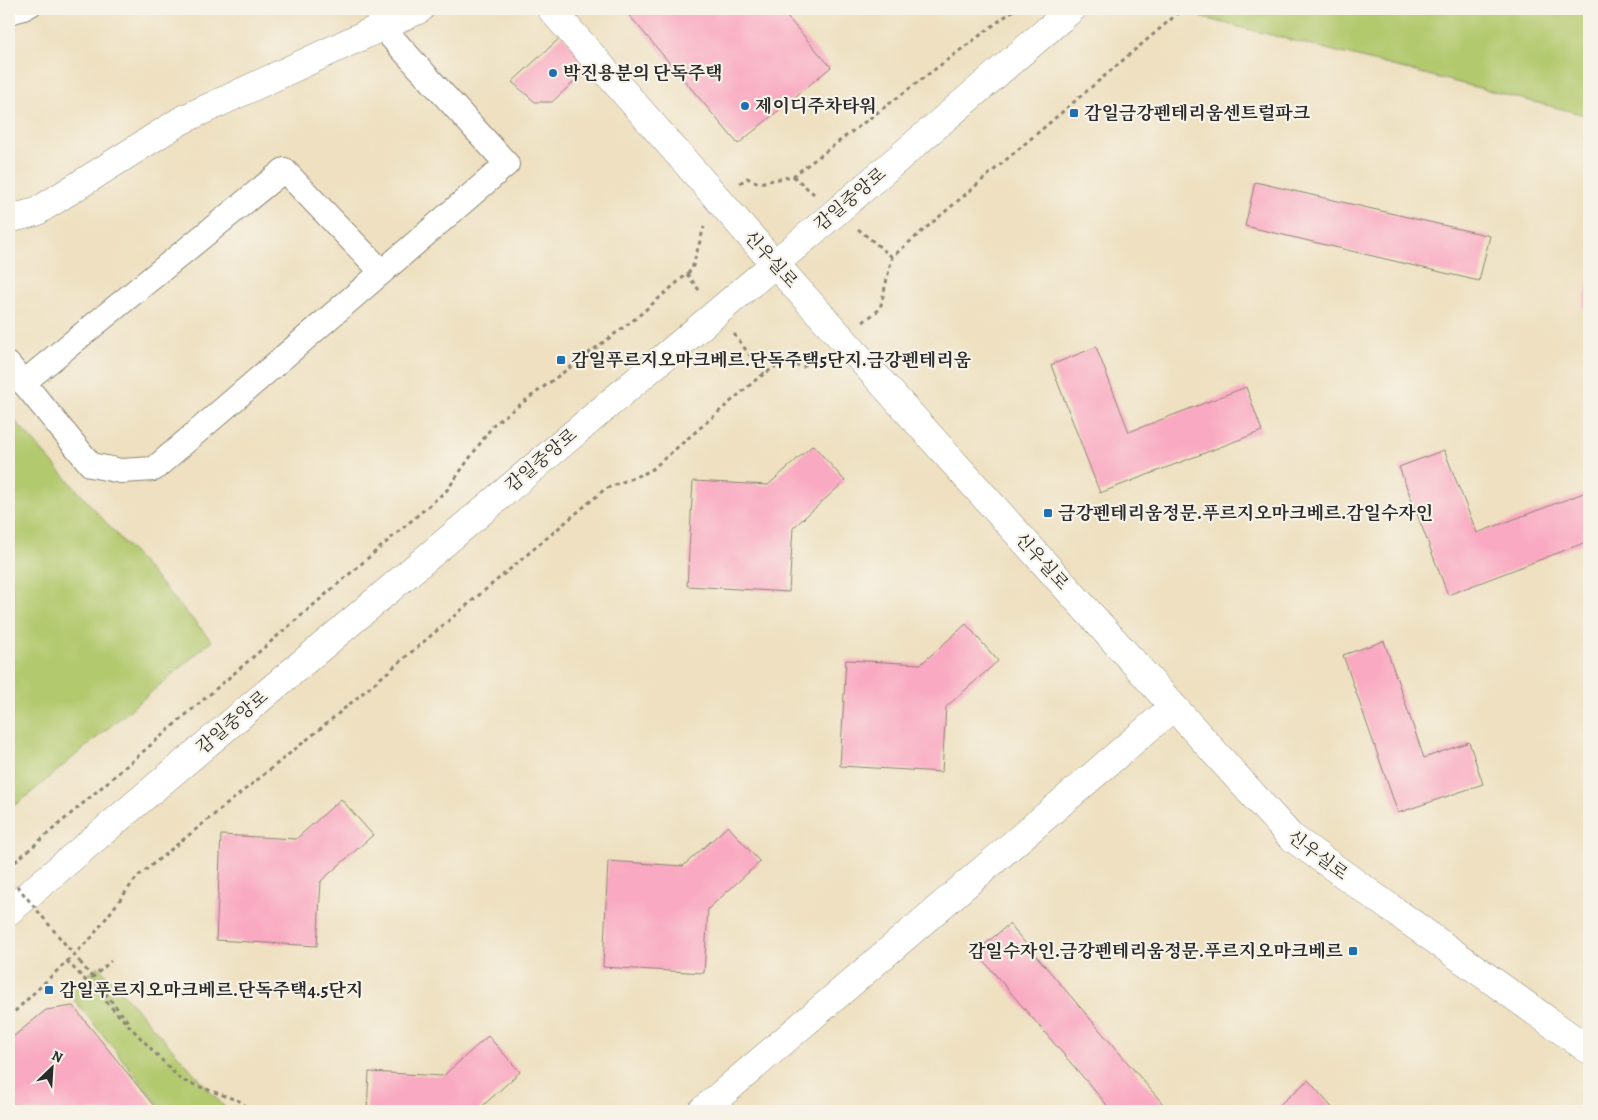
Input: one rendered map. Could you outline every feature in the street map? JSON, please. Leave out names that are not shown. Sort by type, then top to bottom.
[{"type":"street","points":[[9,219],[36,212],[182,120],[420,9]]},
{"type":"street","name":"신우실로","points":[[551,9],[841,338],[1290,836],[1589,1050]]},
{"type":"street","name":"감일중앙로","points":[[13,898],[844,206],[1072,9]]},
{"type":"street","points":[[381,26],[508,164],[154,468],[121,471],[92,465],[16,374],[284,170],[382,272]]},
{"type":"street","points":[[702,1111],[1173,707]]},
{"type":"lane","points":[[9,19],[35,9]]},
{"type":"path","points":[[9,867],[447,490],[494,424],[636,318],[687,274],[692,269],[703,230],[706,209],[747,178],[759,183],[793,176],[1015,9]]},
{"type":"path","points":[[9,1017],[92,937],[137,877],[320,729],[605,488],[650,471],[764,374],[784,361],[803,367],[880,309],[892,258],[1182,9]]},
{"type":"path","points":[[13,898],[80,962],[142,1039]]},
{"type":"path","points":[[67,961],[181,1080],[242,1102],[249,1111]]},
{"type":"path","points":[[92,978],[111,961]]},
{"type":"green space","points":[[1209,9],[1589,9],[1589,116],[1200,17]]},
{"type":"green space","points":[[9,414],[212,641],[26,797],[9,809]]},
{"type":"green space","points":[[98,966],[228,1111],[164,1111],[68,992]]},
{"type":"building","name":"제이디주차타워","points":[[624,9],[780,9],[831,67],[738,144]]},
{"type":"building","name":"박진용분의 단독주택","points":[[562,36],[593,64],[552,102],[535,102],[512,82]]},
{"type":"building","points":[[1255,182],[1490,236],[1479,281],[1245,226]]},
{"type":"building","points":[[1589,283],[1589,309],[1583,307]]},
{"type":"building","points":[[1096,347],[1129,432],[1246,387],[1262,431],[1100,493],[1051,365]]},
{"type":"building","points":[[813,445],[845,481],[793,528],[789,592],[687,586],[693,481],[768,485]]},
{"type":"building","points":[[1444,450],[1477,533],[1589,491],[1589,541],[1448,595],[1399,467]]},
{"type":"building","points":[[966,624],[998,661],[946,707],[942,772],[840,766],[846,660],[921,664]]},
{"type":"building","points":[[1384,641],[1424,758],[1469,742],[1483,784],[1398,813],[1343,655]]},
{"type":"building","points":[[341,799],[373,835],[321,881],[317,946],[216,940],[221,835],[296,839]]},
{"type":"building","points":[[728,826],[760,862],[708,909],[704,973],[603,967],[608,861],[683,866]]},
{"type":"building","points":[[1009,924],[1169,1111],[1112,1111],[976,952]]},
{"type":"building","points":[[73,1006],[158,1111],[9,1111],[9,1040],[46,1010]]},
{"type":"building","points":[[488,1036],[520,1072],[477,1111],[367,1111],[369,1072],[443,1076]]},
{"type":"building","points":[[1308,1080],[1335,1111],[1278,1111],[1276,1108]]},
{"type":"place","name":"박진용분의 단독주택","points":[[553,73]]},
{"type":"place","name":"제이디주차타워","points":[[745,106]]},
{"type":"place","name":"감일금강펜테리움센트럴파크","points":[[1074,113]]},
{"type":"place","name":"감일푸르지오마크베르.단독주택5단지.금강펜테리움","points":[[561,360]]},
{"type":"place","name":"금강펜테리움정문.푸르지오마크베르.감일수자인","points":[[1048,513]]},
{"type":"place","name":"감일수자인.금강펜테리움정문.푸르지오마크베르","points":[[1353,951]]},
{"type":"place","name":"감일푸르지오마크베르.단독주택4.5단지","points":[[49,990]]}]
